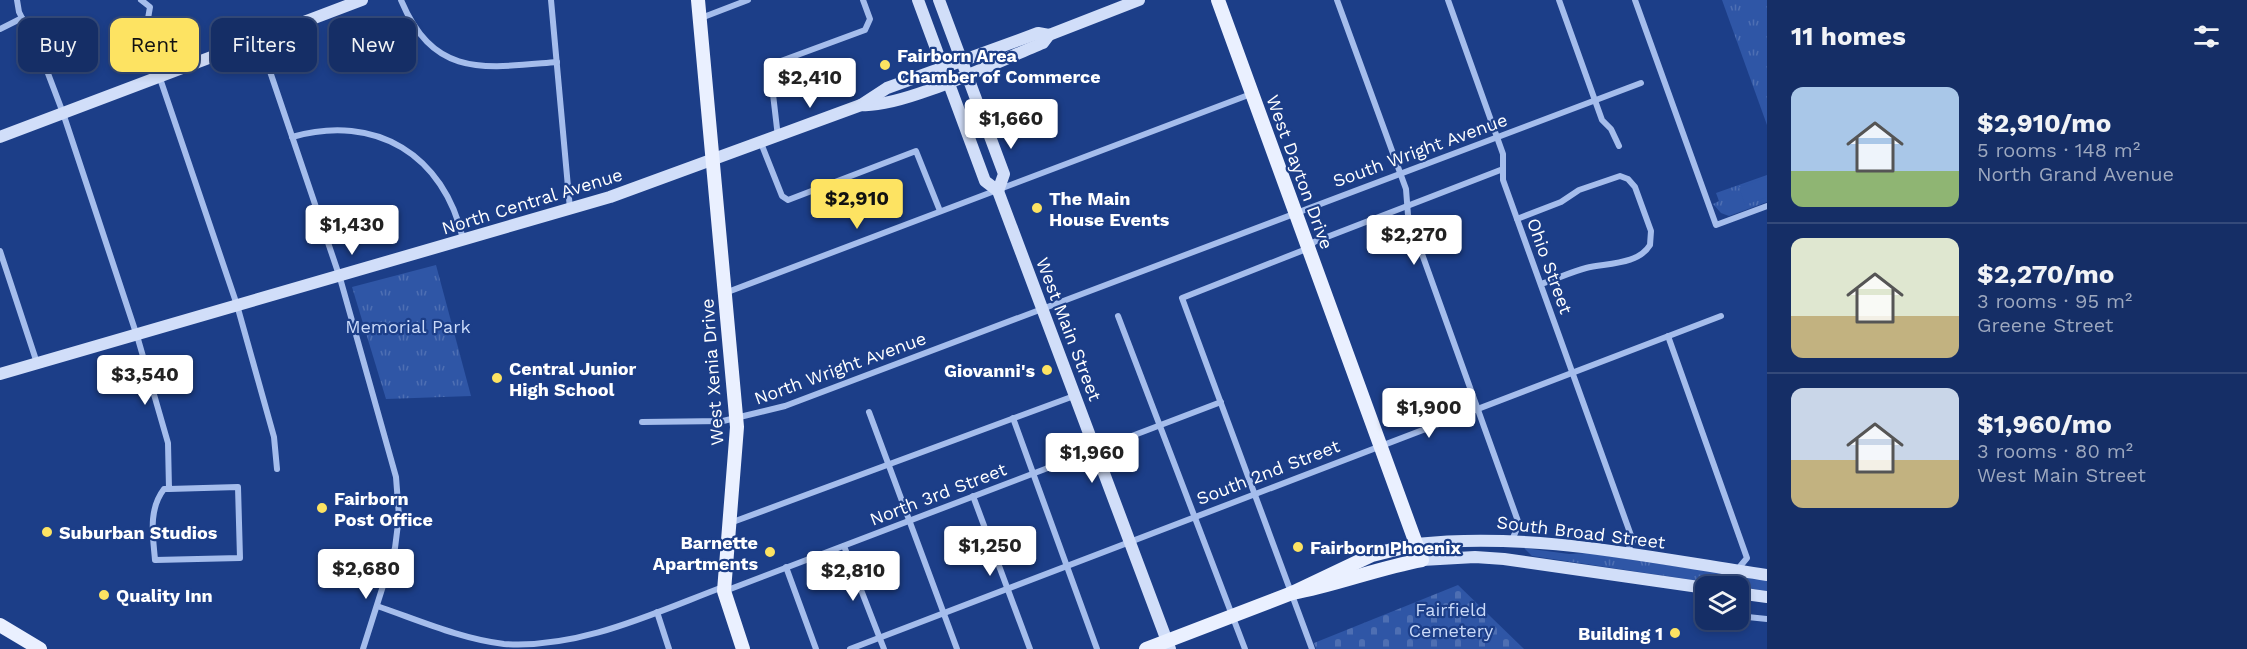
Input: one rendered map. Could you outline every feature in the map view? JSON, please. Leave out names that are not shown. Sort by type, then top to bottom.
[{"type":"main road","name":"West Xenia Drive","points":[[698,0],[736,418],[724,589],[743,649]]},
{"type":"main road","name":"West Dayton Drive","points":[[1218,0],[1422,560]]},
{"type":"main road","name":"South Broad Street","points":[[1146,649],[1168,645],[1292,593],[1372,555],[1416,544]]},
{"type":"main road","name":"South Broad Street","points":[[1292,593],[1323,587],[1367,573],[1422,560]]},
{"type":"main road","points":[[0,625],[40,649]]},
{"type":"street","points":[[17,0],[22,18]]},
{"type":"street","points":[[141,0],[152,3],[146,30],[237,305],[274,437],[277,469]]},
{"type":"street","points":[[314,18],[362,0]]},
{"type":"street","points":[[402,0],[413,26],[425,41],[441,54],[459,63],[487,68],[557,62]]},
{"type":"street","points":[[551,0],[570,209]]},
{"type":"street","points":[[699,18],[748,0]]},
{"type":"street","points":[[778,137],[771,77],[773,68],[781,61],[865,30],[870,19],[863,0]]},
{"type":"street","name":"West Main Street","points":[[918,0],[986,181],[998,191],[1168,645]]},
{"type":"street","name":"West Main Street","points":[[939,0],[1004,174],[998,191]]},
{"type":"street","points":[[1049,35],[1139,0]]},
{"type":"street","points":[[1337,0],[1407,193],[1406,206],[1519,524],[1512,540]]},
{"type":"street","name":"Ohio Street","points":[[1448,0],[1504,158],[1503,180],[1633,541],[1625,554]]},
{"type":"street","points":[[1559,0],[1602,120],[1611,129],[1619,146]]},
{"type":"street","points":[[1635,0],[1716,225],[1767,206]]},
{"type":"street","points":[[0,29],[18,20]]},
{"type":"street","name":"North Central Avenue","points":[[0,374],[570,209],[778,137],[861,105],[887,88],[960,60],[1038,33],[1049,35],[1043,43],[948,81],[891,102],[872,106],[861,105]]},
{"type":"street","points":[[0,137],[211,57]]},
{"type":"street","points":[[47,72],[63,113],[136,334],[168,443],[169,489]]},
{"type":"street","points":[[270,72],[374,393],[398,490],[399,516],[395,548],[363,649]]},
{"type":"street","name":"South Wright Avenue","points":[[1042,309],[1641,83]]},
{"type":"street","points":[[724,293],[1252,93]]},
{"type":"street","points":[[292,137],[322,130],[351,130],[378,136],[402,147],[424,163],[442,185],[455,211],[464,240]]},
{"type":"street","points":[[762,143],[782,196],[788,200],[916,151],[940,211]]},
{"type":"street","points":[[1312,649],[1182,298],[1309,248],[1314,242],[1503,169]]},
{"type":"street","points":[[1517,219],[1562,202],[1578,190],[1616,176],[1624,177],[1631,182],[1641,205],[1652,236],[1645,252],[1611,266],[1587,268],[1541,284]]},
{"type":"street","points":[[0,251],[37,363]]},
{"type":"street","name":"North Wright Avenue","points":[[642,422],[723,421],[785,406],[1042,309]]},
{"type":"street","points":[[1118,316],[1158,426],[1245,649]]},
{"type":"street","name":"South 2nd Street","points":[[850,649],[1720,316]]},
{"type":"street","points":[[1668,336],[1747,558],[1736,571]]},
{"type":"street","points":[[730,523],[1074,396]]},
{"type":"street","name":"North 3rd Street","points":[[377,606],[475,638],[518,646],[542,646],[574,641],[843,546],[1221,402]]},
{"type":"street","points":[[869,412],[957,649]]},
{"type":"street","points":[[1013,418],[1097,649]]},
{"type":"street","points":[[238,487],[240,558],[155,560],[152,521],[160,494],[164,489],[169,489],[238,487]]},
{"type":"street","points":[[973,496],[1030,649]]},
{"type":"street","points":[[1442,560],[1449,552],[1473,539]]},
{"type":"street","name":"South Broad Street","points":[[1416,544],[1473,539],[1512,540],[1767,575]]},
{"type":"street","points":[[843,546],[884,649]]},
{"type":"street","name":"South Broad Street","points":[[1422,560],[1504,558],[1695,586]]},
{"type":"street","points":[[786,567],[816,649]]},
{"type":"street","points":[[1749,595],[1767,597]]},
{"type":"street","points":[[657,612],[669,649]]},
{"type":"street","points":[[1749,617],[1767,619]]},
{"type":"green space","points":[[1722,0],[1767,0],[1767,125]]},
{"type":"green space","points":[[1767,175],[1767,202],[1729,216],[1721,213],[1713,204],[1719,201],[1716,193]]},
{"type":"green space","points":[[1767,177],[1767,197],[1745,205],[1739,187]]},
{"type":"green space","name":"Memorial Park","points":[[436,265],[471,396],[386,399],[352,287]]},
{"type":"green space","points":[[1524,548],[1569,554],[1587,553],[1740,576],[1695,576],[1695,580],[1532,556]]},
{"type":"green space","points":[[1749,577],[1767,580],[1767,591],[1749,588]]},
{"type":"green space","name":"Fairfield Cemetery","points":[[1458,585],[1524,649],[1316,649],[1314,643]]},
{"type":"place","name":"Fairborn Area Chamber of Commerce","points":[[885,65]]},
{"type":"place","name":"The Main House Events","points":[[1037,208]]},
{"type":"place","name":"Giovanni's","points":[[1047,370]]},
{"type":"place","name":"Central Junior High School","points":[[497,378]]},
{"type":"place","name":"Fairborn Post Office","points":[[322,508]]},
{"type":"place","name":"Suburban Studios","points":[[47,532]]},
{"type":"place","name":"Fairborn Phoenix","points":[[1298,547]]},
{"type":"place","name":"Barnette Apartments","points":[[770,552]]},
{"type":"place","name":"Quality Inn","points":[[104,595]]},
{"type":"place","name":"Building 1","points":[[1675,633]]}]
